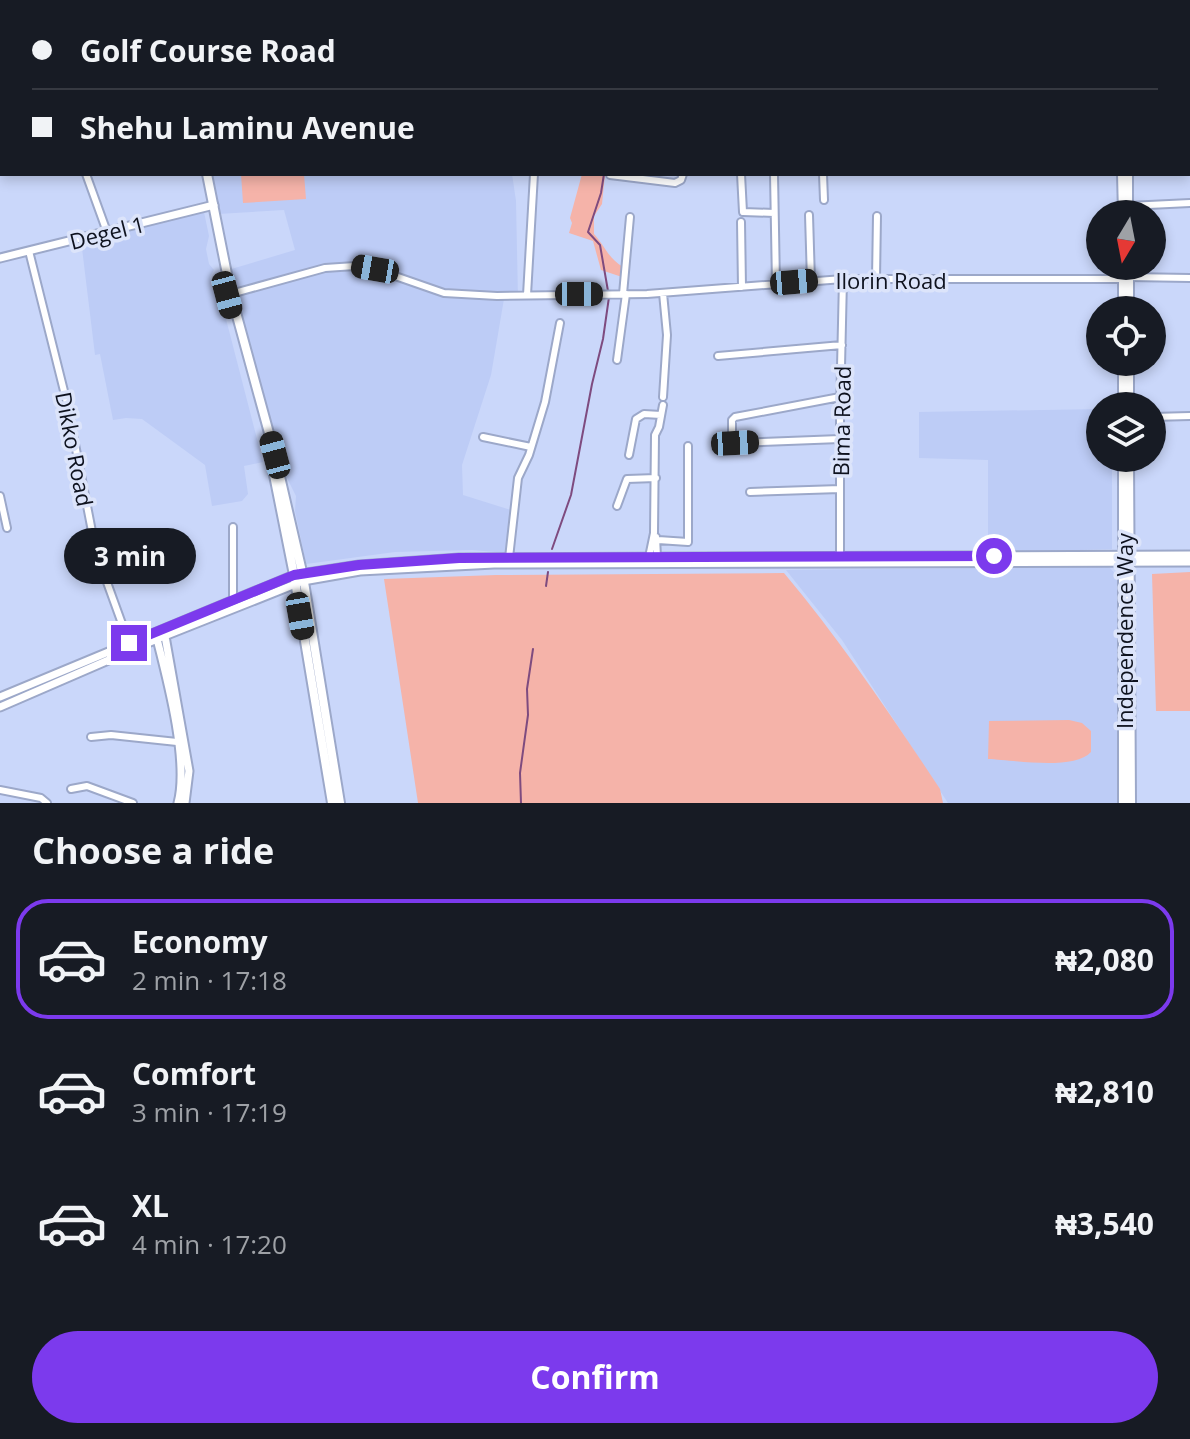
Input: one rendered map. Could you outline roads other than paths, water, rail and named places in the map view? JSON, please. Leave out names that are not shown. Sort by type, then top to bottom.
[{"type":"main road","points":[[204,176],[229,295],[275,455],[340,803]]},
{"type":"main road","points":[[1125,176],[1126,200]]},
{"type":"main road","name":"Independence Way","points":[[1126,472],[1131,803]]},
{"type":"main road","name":"Independence Way","points":[[1123,803],[1127,558]]},
{"type":"main road","points":[[299,578],[332,803]]},
{"type":"street","points":[[87,176],[107,232]]},
{"type":"street","points":[[527,295],[534,176]]},
{"type":"street","points":[[618,176],[675,183],[682,176]]},
{"type":"street","points":[[741,176],[743,212],[774,213]]},
{"type":"street","points":[[774,176],[776,284]]},
{"type":"street","points":[[823,176],[824,200]]},
{"type":"street","points":[[1166,206],[1190,203]]},
{"type":"street","name":"Degel 1","points":[[0,258],[211,205]]},
{"type":"street","points":[[809,215],[811,281]]},
{"type":"street","points":[[876,279],[877,216]]},
{"type":"street","points":[[617,360],[630,217]]},
{"type":"street","points":[[741,222],[742,287]]},
{"type":"street","name":"Dikko Road","points":[[29,251],[67,403],[96,552],[129,643]]},
{"type":"street","name":"Ilorin Road","points":[[229,295],[325,268],[355,266],[375,269],[460,296],[663,293],[843,279],[1086,278]]},
{"type":"street","name":"Ilorin Road","points":[[1166,278],[1190,278]]},
{"type":"street","name":"Bima Road","points":[[840,559],[843,279]]},
{"type":"street","points":[[653,557],[656,536],[655,435],[663,401],[667,335],[663,293]]},
{"type":"street","points":[[509,558],[518,478],[545,402],[560,323]]},
{"type":"street","points":[[718,356],[842,345]]},
{"type":"street","points":[[840,397],[735,417],[732,420],[732,440],[735,443],[840,439]]},
{"type":"street","points":[[629,455],[636,419],[644,414],[661,415]]},
{"type":"street","points":[[1166,417],[1190,416]]},
{"type":"street","points":[[483,437],[531,447]]},
{"type":"street","points":[[656,536],[688,542],[688,446]]},
{"type":"street","points":[[617,506],[627,479],[656,478]]},
{"type":"street","points":[[750,492],[840,489]]},
{"type":"street","points":[[0,496],[7,528]]},
{"type":"street","points":[[233,527],[233,600]]},
{"type":"street","points":[[459,561],[1127,558],[1190,555]]},
{"type":"street","points":[[0,697],[233,600],[299,578],[509,558],[840,559]]},
{"type":"street","points":[[1127,558],[1190,562]]},
{"type":"street","points":[[0,707],[299,578]]},
{"type":"street","points":[[161,637],[182,783],[178,803]]},
{"type":"street","points":[[161,637],[189,771],[185,803]]},
{"type":"street","points":[[91,737],[111,735],[177,742]]},
{"type":"street","points":[[71,789],[87,786],[130,803]]},
{"type":"street","points":[[0,790],[41,798],[47,803]]},
{"type":"waterway","points":[[604,176],[588,232],[600,245],[608,291]]},
{"type":"waterway","points":[[552,549],[571,495],[609,297]]},
{"type":"waterway","points":[[546,586],[548,572]]},
{"type":"waterway","points":[[521,803],[520,773],[533,649]]}]
